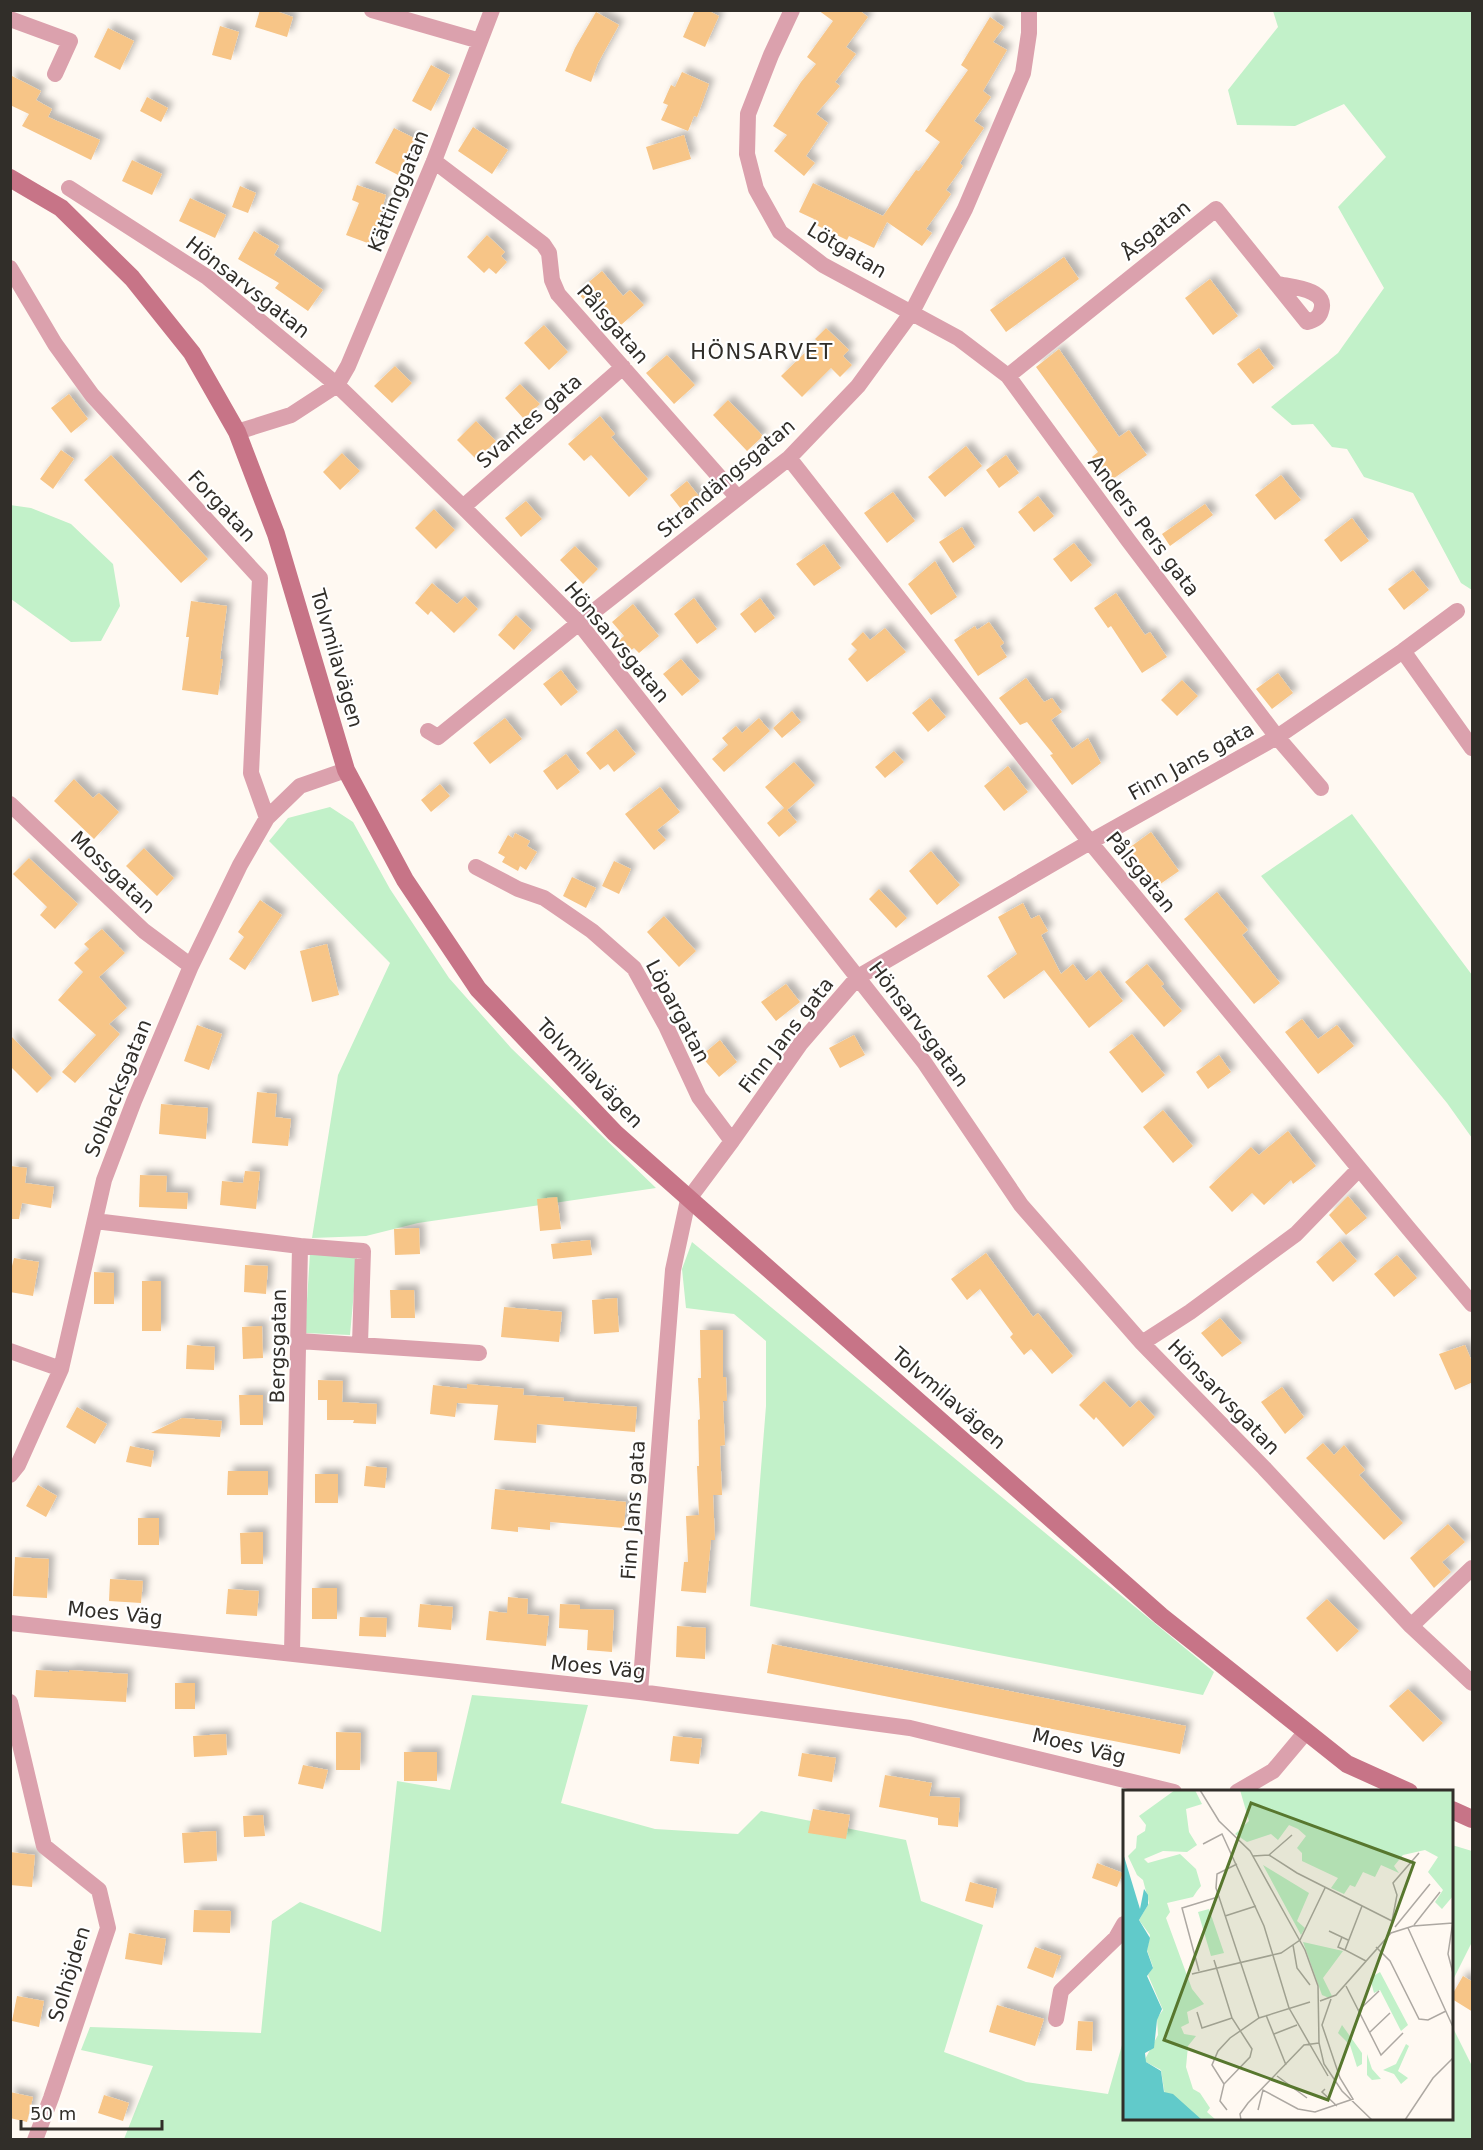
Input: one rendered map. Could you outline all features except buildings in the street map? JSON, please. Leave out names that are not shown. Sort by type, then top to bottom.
[{"type":"street","points":[[372,10],[480,41]]},
{"type":"street","name":"Kättinggatan","points":[[337,385],[348,366],[434,161],[492,10]]},
{"type":"street","name":"Lötgatan","points":[[792,10],[771,55],[748,114],[747,154],[756,189],[780,232],[823,264],[912,312]]},
{"type":"street","name":"Strandängsgatan","points":[[428,731],[438,737],[789,458],[858,386],[912,312],[965,209],[1023,73],[1029,33],[1029,10]]},
{"type":"street","points":[[10,19],[70,41],[55,74]]},
{"type":"street","name":"Pålsgatan","points":[[434,161],[543,244],[549,253],[552,280],[558,294],[738,498]]},
{"type":"street","name":"Tolvmilavägen","points":[[10,178],[61,208],[132,278],[192,353],[237,432],[276,534],[346,770],[405,880],[478,989],[615,1133],[688,1200],[1161,1616],[1347,1764],[1407,1790]]},
{"type":"street","name":"Hönsarvsgatan","points":[[69,188],[207,277],[337,385],[579,623],[924,1062],[1021,1205],[1142,1343],[1264,1468],[1411,1626],[1473,1683]]},
{"type":"street","name":"Åsgatan","points":[[1008,376],[1216,209],[1307,322],[1316,319],[1321,313],[1322,306],[1319,297],[1310,291],[1278,284]]},
{"type":"street","name":"Forgatan","points":[[10,268],[55,344],[92,395],[260,578],[251,774],[267,818]]},
{"type":"street","name":"Anders Pers gata","points":[[912,312],[958,338],[1008,376],[1128,540],[1277,736],[1322,788]]},
{"type":"street","name":"Svantes gata","points":[[463,507],[623,367]]},
{"type":"street","points":[[237,432],[291,415],[337,385]]},
{"type":"street","name":"Pålsgatan","points":[[789,458],[1090,842],[1473,1304]]},
{"type":"street","name":"Finn Jans gata","points":[[640,1692],[673,1270],[688,1200],[801,1043],[858,977],[1277,736],[1403,651],[1457,611]]},
{"type":"street","points":[[1403,651],[1473,748]]},
{"type":"street","name":"Solbacksgatan","points":[[10,1474],[18,1465],[61,1369],[104,1180],[134,1101],[191,966],[240,865],[267,818],[300,786],[346,770]]},
{"type":"street","name":"Mossgatan","points":[[11,807],[144,931],[191,966]]},
{"type":"street","name":"Löpargatan","points":[[476,867],[518,889],[544,898],[592,931],[634,968],[666,1026],[699,1097],[732,1141]]},
{"type":"street","points":[[1142,1343],[1190,1312],[1296,1234],[1359,1168]]},
{"type":"street","points":[[95,1221],[300,1246],[363,1251],[360,1344]]},
{"type":"street","name":"Bergsgatan","points":[[292,1653],[300,1246]]},
{"type":"street","points":[[299,1341],[479,1353]]},
{"type":"street","points":[[10,1351],[61,1369]]},
{"type":"street","points":[[1411,1626],[1473,1568]]},
{"type":"street","name":"Moes Väg","points":[[10,1623],[640,1692],[910,1728],[1170,1790]]},
{"type":"street","name":"Solhöjden","points":[[10,1702],[44,1846],[99,1890],[108,1928],[35,2139]]},
{"type":"street","points":[[1240,1790],[1273,1771],[1305,1732]]},
{"type":"street","points":[[1453,1810],[1473,1819]]},
{"type":"street","points":[[1056,2019],[1061,1990],[1116,1938],[1123,1927]]},
{"type":"green space","points":[[1273,11],[1472,11],[1472,590],[1461,583],[1413,493],[1364,477],[1347,449],[1332,447],[1313,424],[1292,425],[1271,407],[1338,353],[1384,288],[1338,207],[1386,157],[1344,104],[1295,126],[1237,125],[1228,90],[1278,27]]},
{"type":"green space","points":[[10,505],[31,508],[71,524],[113,564],[120,606],[101,641],[71,642],[11,599]]},
{"type":"green space","points":[[330,807],[353,822],[390,889],[449,978],[511,1048],[656,1188],[418,1223],[366,1236],[312,1238],[338,1075],[390,963],[269,841],[288,818]]},
{"type":"green space","points":[[1352,814],[1472,975],[1472,1138],[1447,1103],[1261,876]]},
{"type":"green space","points":[[692,1242],[1214,1672],[1203,1695],[750,1606],[766,1406],[766,1341],[734,1314],[686,1308],[682,1269]]},
{"type":"green space","points":[[310,1253],[357,1258],[350,1335],[305,1333]]},
{"type":"green space","points":[[472,1695],[588,1705],[561,1803],[655,1829],[738,1834],[761,1811],[906,1840],[921,1901],[983,1925],[944,2052],[1026,2082],[1108,2094],[1123,2042],[1123,2120],[1453,2120],[1453,2028],[1472,2066],[1472,2139],[124,2139],[153,2066],[81,2050],[90,2027],[261,2033],[272,1921],[300,1902],[381,1932],[397,1781],[450,1790]]},
{"type":"green space","points":[[1453,1845],[1472,1851],[1472,1942],[1453,1980]]},
{"type":"district","name":"HÖNSARVET","points":[[762,352]]}]
